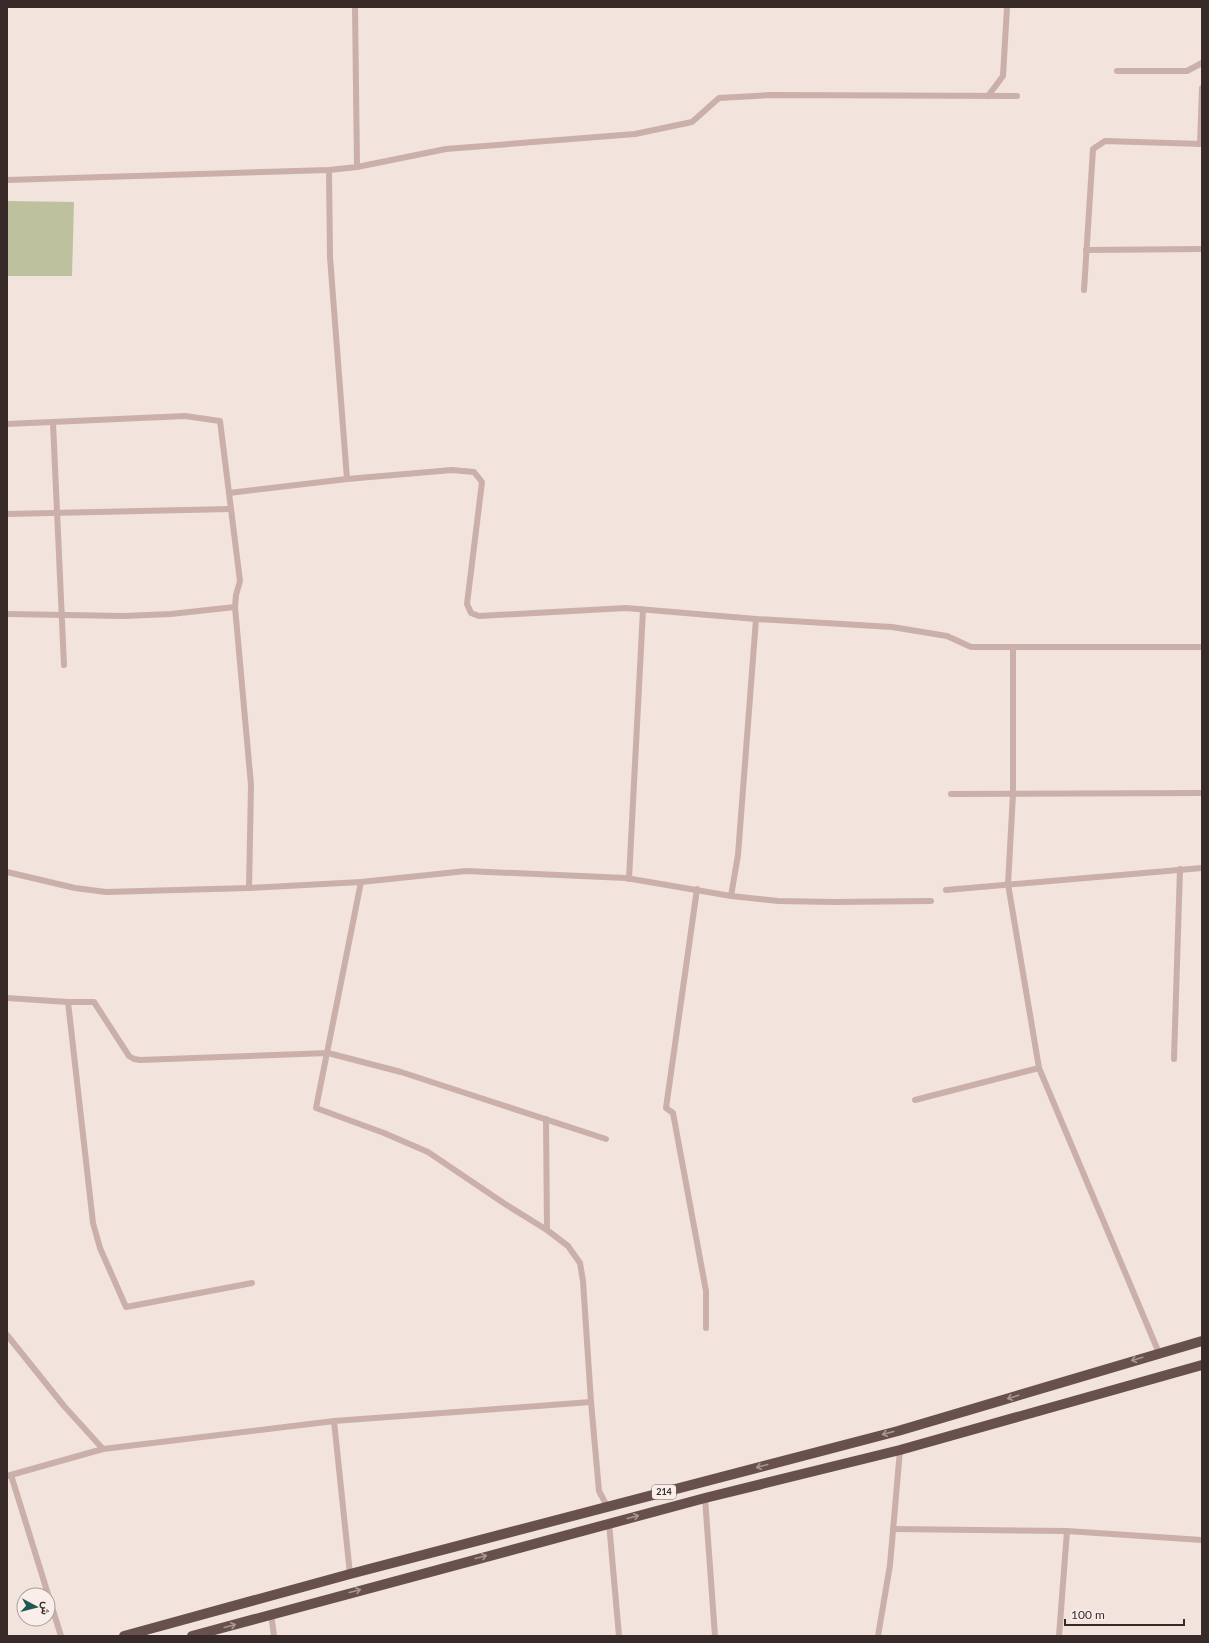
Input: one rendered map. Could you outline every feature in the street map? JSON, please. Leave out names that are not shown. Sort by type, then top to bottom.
[{"type":"highway","name":"214","points":[[124,1636],[350,1574],[898,1431],[1202,1341]]},
{"type":"highway","name":"214","points":[[192,1636],[704,1498],[900,1450],[1202,1365]]},
{"type":"street","points":[[355,7],[357,167]]},
{"type":"street","points":[[988,96],[1003,76],[1007,7]]},
{"type":"street","points":[[1117,71],[1187,71],[1202,63]]},
{"type":"street","points":[[1084,290],[1093,149],[1105,141],[1201,144],[1202,88]]},
{"type":"street","points":[[7,180],[329,170],[357,167],[446,149],[635,134],[692,122],[719,98],[771,95],[1017,96]]},
{"type":"street","points":[[329,170],[330,257],[347,479]]},
{"type":"street","points":[[1086,250],[1202,249]]},
{"type":"street","points":[[7,424],[185,416],[220,421],[240,581],[236,595],[235,607],[251,785],[249,888]]},
{"type":"street","points":[[53,423],[64,664]]},
{"type":"street","points":[[229,494],[347,479],[452,470],[474,472],[482,482],[467,604],[471,613],[479,616],[626,608],[756,619],[892,627],[947,636],[971,647],[1202,647]]},
{"type":"street","points":[[7,514],[230,509]]},
{"type":"street","points":[[7,614],[124,616],[171,614],[235,607]]},
{"type":"street","points":[[629,879],[643,610]]},
{"type":"street","points":[[731,896],[738,855],[756,619]]},
{"type":"street","points":[[1013,648],[1013,794],[1008,884],[1039,1068],[1159,1353]]},
{"type":"street","points":[[951,794],[1202,793]]},
{"type":"street","points":[[946,890],[1202,868]]},
{"type":"street","points":[[1174,1059],[1180,869]]},
{"type":"street","points":[[7,872],[75,888],[106,892],[249,888],[361,882],[466,871],[629,879],[697,889],[731,896],[778,901],[931,902]]},
{"type":"street","points":[[361,882],[316,1108],[384,1133],[428,1152],[505,1204],[547,1230],[568,1246],[580,1263],[583,1281],[591,1402],[599,1491],[607,1506]]},
{"type":"street","points":[[697,889],[666,1108],[673,1113],[706,1291],[706,1328]]},
{"type":"street","points":[[7,998],[94,1002],[129,1056],[134,1059],[328,1053],[401,1072],[606,1139]]},
{"type":"street","points":[[68,1002],[93,1223],[100,1248],[126,1307],[252,1283]]},
{"type":"street","points":[[915,1100],[1039,1068]]},
{"type":"street","points":[[546,1119],[547,1230]]},
{"type":"street","points":[[7,1335],[64,1406],[103,1449]]},
{"type":"street","points":[[61,1636],[9,1475],[103,1449],[334,1421],[591,1402]]},
{"type":"street","points":[[334,1421],[350,1574]]},
{"type":"street","points":[[878,1636],[890,1565],[900,1450]]},
{"type":"street","points":[[704,1498],[715,1636]]},
{"type":"street","points":[[609,1523],[619,1636]]},
{"type":"street","points":[[893,1529],[1066,1531],[1202,1540]]},
{"type":"street","points":[[1060,1636],[1066,1531]]},
{"type":"street","points":[[271,1614],[274,1636]]},
{"type":"green space","points":[[7,201],[74,202],[72,276],[7,276]]}]
